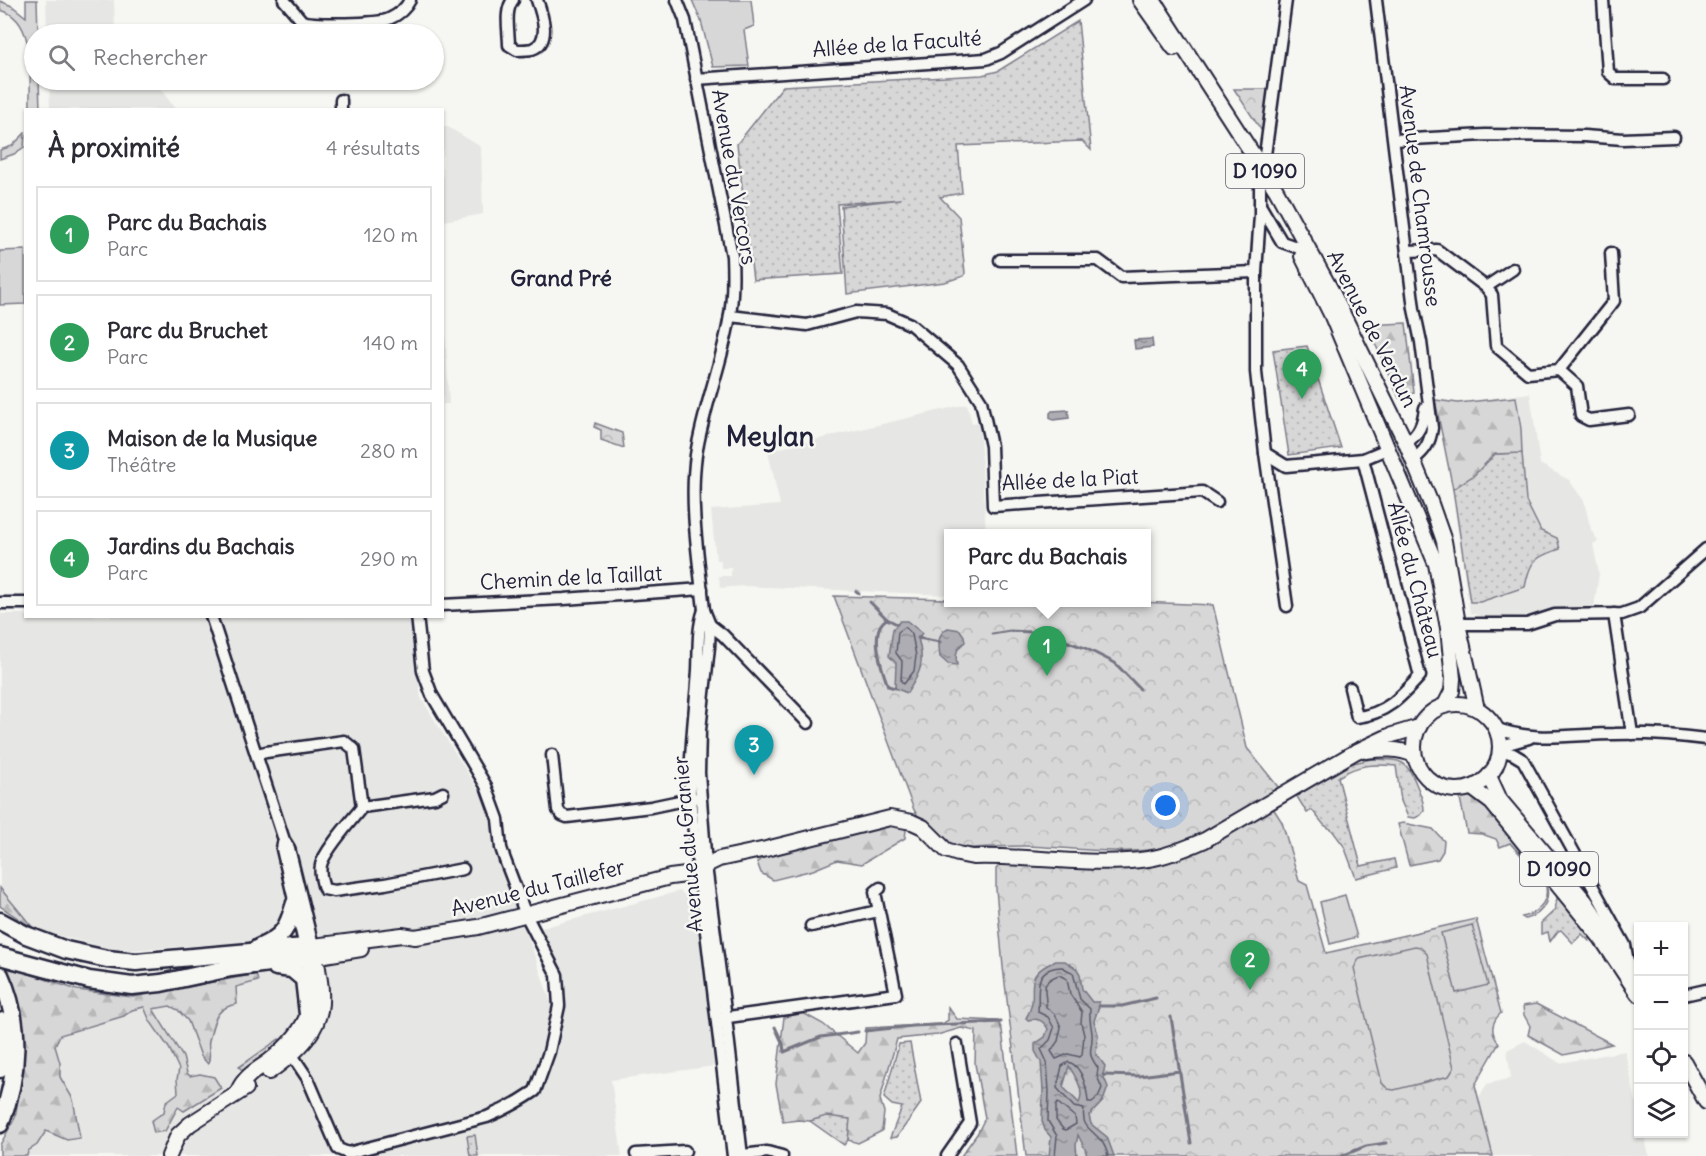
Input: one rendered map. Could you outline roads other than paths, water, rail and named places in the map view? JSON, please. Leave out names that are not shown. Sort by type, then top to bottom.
[{"type":"highway","points":[[249,952],[282,934],[288,925],[295,903]]},
{"type":"highway","points":[[0,921],[42,942],[107,959],[136,962],[249,952],[310,951]]},
{"type":"highway","points":[[0,956],[89,980],[132,986],[161,983],[231,968],[261,965],[310,951]]},
{"type":"highway","points":[[261,965],[292,969],[301,976],[306,992],[308,1014]]},
{"type":"highway","points":[[0,975],[12,1011],[16,1050],[12,1088],[0,1124]]},
{"type":"highway","points":[[0,1009],[4,1037],[0,1069]]},
{"type":"main road","name":"Avenue de Verdun","points":[[1140,0],[1260,179],[1299,248],[1330,314],[1436,564],[1441,583],[1453,679],[1452,691],[1445,705]]},
{"type":"main road","name":"Avenue de Verdun","points":[[1153,0],[1276,190],[1331,291],[1406,443],[1444,541],[1458,624],[1477,709]]},
{"type":"main road","points":[[1390,455],[1406,443]]},
{"type":"main road","points":[[1390,455],[1413,460]]},
{"type":"main road","points":[[1445,705],[1465,705],[1477,709],[1488,717],[1500,740],[1495,768],[1489,776],[1472,788],[1457,791],[1436,785],[1424,776],[1416,762],[1414,741],[1419,727],[1429,714],[1445,705]]},
{"type":"main road","name":"Avenue du Taillefer","points":[[310,951],[402,935],[415,938],[478,927],[670,877],[686,875],[719,859],[890,818],[912,822],[923,828],[946,850],[973,857],[1107,861],[1149,859],[1186,849],[1205,840],[1355,752],[1389,736],[1419,727]]},
{"type":"main road","name":"Avenue du Taillefer","points":[[1355,752],[1388,749],[1414,755]]},
{"type":"main road","name":"D 1090","points":[[1489,776],[1500,800],[1585,901],[1636,976]]},
{"type":"main road","name":"D 1090","points":[[1472,788],[1492,803],[1600,938],[1634,988]]},
{"type":"main road","points":[[238,1091],[242,1081],[277,1054],[302,1029],[308,1014],[311,992],[310,951]]},
{"type":"main road","points":[[169,1156],[178,1135],[190,1124],[238,1091],[248,1087],[292,1054],[308,1038],[318,1018],[321,992],[310,951]]},
{"type":"main road","points":[[1688,1071],[1706,1102]]},
{"type":"street","points":[[284,0],[302,21],[317,24],[387,20],[400,13],[410,0]]},
{"type":"street","points":[[513,0],[509,4],[508,14],[509,45],[517,50],[533,49],[542,41],[545,32],[537,0]]},
{"type":"street","name":"Avenue du Vercors","points":[[677,0],[685,20],[732,256],[733,282],[730,316],[703,419],[696,456],[694,487],[704,610]]},
{"type":"street","name":"Allée de la Faculté","points":[[696,79],[986,59],[1001,53],[1084,0]]},
{"type":"street","points":[[1260,164],[1265,155],[1286,0]]},
{"type":"street","name":"Avenue de Chamrousse","points":[[1376,0],[1414,309],[1421,342],[1432,428],[1430,441],[1422,453],[1413,460]]},
{"type":"street","points":[[1603,0],[1608,72],[1616,79],[1663,79]]},
{"type":"street","points":[[1394,140],[1485,135],[1584,136],[1623,139],[1674,137]]},
{"type":"street","points":[[1260,179],[1256,272],[1256,372],[1287,606]]},
{"type":"street","points":[[1260,205],[1282,242],[1299,248]]},
{"type":"street","points":[[1407,251],[1437,250],[1486,287],[1492,295],[1496,346],[1528,373],[1559,370],[1614,301],[1611,253]]},
{"type":"street","points":[[1000,260],[1098,260],[1121,277],[1256,272]]},
{"type":"street","points":[[1486,287],[1513,269]]},
{"type":"street","name":"Allée de la Piat","points":[[730,316],[807,325],[852,313],[866,313],[887,314],[910,324],[958,365],[981,400],[991,446],[993,506],[1202,492],[1217,502]]},
{"type":"street","points":[[1559,370],[1576,386],[1581,416],[1589,420],[1629,415]]},
{"type":"street","name":"Avenue de Chamrousse","points":[[1406,443],[1413,438],[1423,424],[1427,396]]},
{"type":"street","points":[[1265,453],[1286,466],[1390,455]]},
{"type":"street","name":"Allée du Château","points":[[1350,688],[1356,717],[1370,716],[1383,711],[1406,692],[1420,676],[1366,458]]},
{"type":"street","points":[[1458,624],[1527,624],[1555,615],[1622,614],[1639,608],[1706,549]]},
{"type":"street","name":"Chemin de la Taillat","points":[[444,605],[702,589]]},
{"type":"street","points":[[0,603],[24,603]]},
{"type":"street","name":"Avenue du Granier","points":[[704,610],[690,751],[737,1156]]},
{"type":"street","points":[[1614,614],[1632,734]]},
{"type":"street","points":[[212,618],[284,840],[290,848],[310,951]]},
{"type":"street","points":[[292,1054],[309,1079],[338,1149],[348,1154],[487,1117],[507,1108],[535,1091],[549,1052],[559,1006],[556,975],[526,915],[501,848],[498,819],[486,786],[432,695],[423,671],[417,618]]},
{"type":"street","points":[[704,625],[723,635],[808,723]]},
{"type":"street","points":[[1495,728],[1535,736],[1659,734],[1706,739]]},
{"type":"street","points":[[1500,750],[1508,744],[1535,736]]},
{"type":"street","points":[[1523,760],[1524,749],[1535,736]]},
{"type":"street","points":[[257,754],[344,741],[354,749],[362,807],[321,864],[324,889],[334,891],[385,884],[463,869]]},
{"type":"street","points":[[1500,750],[1523,760],[1625,945],[1628,962]]},
{"type":"street","points":[[552,755],[558,810],[567,817],[651,807],[695,798]]},
{"type":"street","points":[[362,807],[435,797],[443,793]]},
{"type":"street","points":[[284,840],[282,849],[310,951]]},
{"type":"street","points":[[722,1018],[896,994],[874,892],[880,888]]},
{"type":"street","points":[[812,926],[878,911]]},
{"type":"street","points":[[1688,994],[1706,990]]},
{"type":"street","points":[[947,1156],[970,1123],[957,1044]]},
{"type":"street","points":[[636,1154],[685,1150]]},
{"type":"street","points":[[737,1156],[767,1152],[782,1156]]},
{"type":"water","points":[[1152,339],[1153,347],[1135,349],[1134,340]]},
{"type":"water","points":[[1068,410],[1069,418],[1053,420],[1050,418],[1052,411]]},
{"type":"water","points":[[900,621],[907,621],[922,633],[918,638],[921,654],[920,667],[907,693],[895,688],[896,663],[889,656],[893,629]]},
{"type":"water","points":[[948,628],[960,630],[964,636],[965,642],[957,652],[957,665],[948,664],[940,657],[940,637]]},
{"type":"water","points":[[1056,961],[1065,961],[1077,969],[1082,989],[1092,1002],[1099,1002],[1094,1021],[1098,1034],[1096,1054],[1105,1066],[1103,1075],[1108,1087],[1103,1101],[1089,1116],[1091,1124],[1107,1137],[1114,1156],[1087,1156],[1078,1135],[1077,1156],[1049,1156],[1051,1137],[1042,1121],[1041,1062],[1035,1051],[1035,1044],[1045,1037],[1048,1029],[1040,1020],[1026,1018],[1031,1008],[1033,979],[1044,967]],"holes":[[[1069,1066],[1080,1089],[1079,1103],[1063,1087]]]},
{"type":"waterway","points":[[870,602],[887,619],[878,631],[878,650],[888,686],[895,688]]},
{"type":"waterway","points":[[887,619],[897,624]]},
{"type":"waterway","points":[[992,634],[1010,631],[1053,633],[1065,641],[1115,663],[1140,689]]},
{"type":"waterway","points":[[918,638],[940,642]]},
{"type":"waterway","points":[[1099,1006],[1122,1006],[1156,998]]},
{"type":"waterway","points":[[1171,1017],[1191,1143]]},
{"type":"waterway","points":[[865,1031],[913,1026],[1001,1022]]},
{"type":"waterway","points":[[775,1027],[784,1052],[821,1037],[858,1032]]},
{"type":"waterway","points":[[1103,1075],[1139,1076],[1180,1071]]},
{"type":"waterway","points":[[1342,1156],[1366,1146],[1386,1143]]},
{"type":"place","name":"Jardins du Bachais","points":[[1302,399]]},
{"type":"place","name":"Parc du Bachais","points":[[1047,676]]},
{"type":"place","name":"Maison de la Musique","points":[[754,775]]},
{"type":"place","name":"Parc du Bruchet","points":[[1250,990]]},
{"type":"district","name":"Grand Pré","points":[[561,278]]},
{"type":"district","name":"Meylan","points":[[770,437]]}]
